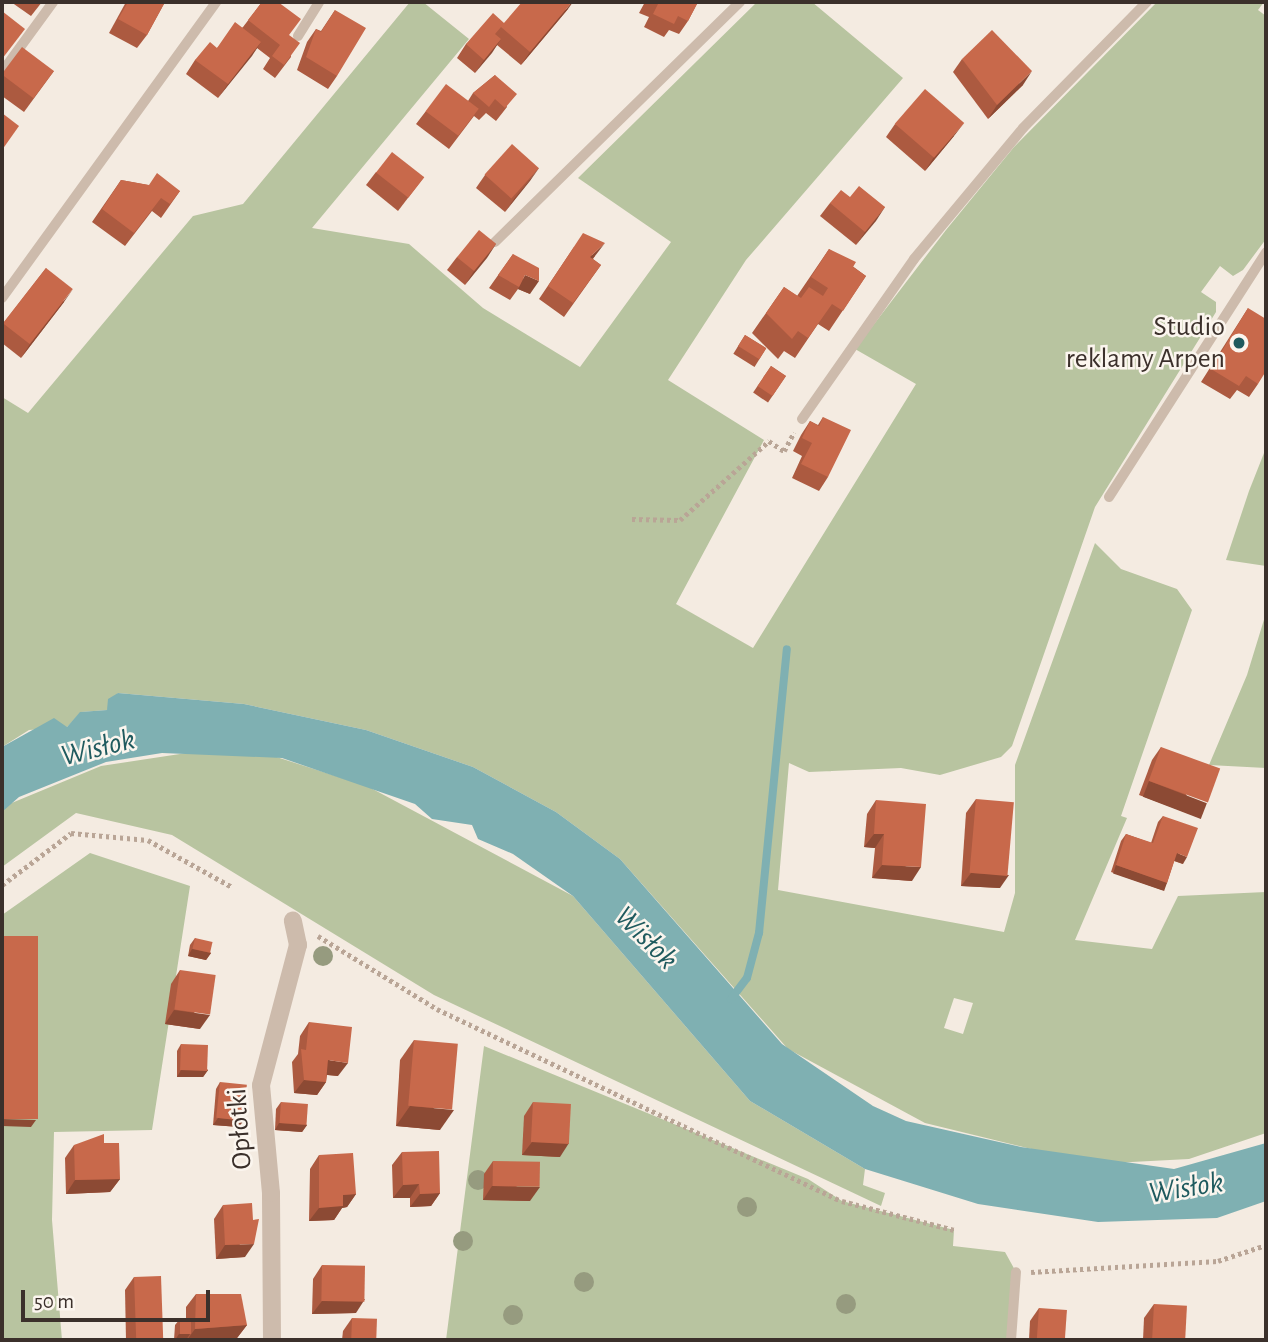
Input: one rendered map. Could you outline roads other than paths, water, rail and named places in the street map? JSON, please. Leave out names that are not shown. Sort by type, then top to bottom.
[{"type":"street","name":"Opłotki","points":[[272,1340],[271,1193],[261,1085],[298,945],[293,920]]},
{"type":"lane","points":[[2,72],[52,2]]},
{"type":"lane","points":[[2,298],[216,2]]},
{"type":"lane","points":[[298,36],[319,2]]},
{"type":"lane","points":[[495,242],[740,2]]},
{"type":"lane","points":[[802,419],[914,259],[1023,128],[1147,2]]},
{"type":"lane","points":[[1109,497],[1266,252]]},
{"type":"lane","points":[[1011,1340],[1016,1272]]},
{"type":"water","name":"Wisłok","points":[[118,693],[244,704],[366,730],[473,767],[556,812],[620,859],[782,1044],[873,1106],[906,1121],[1021,1147],[1174,1169],[1266,1143],[1266,1201],[1217,1218],[1098,1222],[978,1204],[865,1169],[750,1101],[573,896],[513,854],[478,839],[472,825],[432,819],[415,804],[282,758],[162,753],[106,762],[19,797],[2,812],[2,747],[54,718],[67,727],[80,712],[107,710],[108,699]]},
{"type":"waterway","points":[[731,999],[747,978],[759,933],[787,649]]},
{"type":"place","name":"Studio reklamy Arpen","points":[[1239,343]]}]
